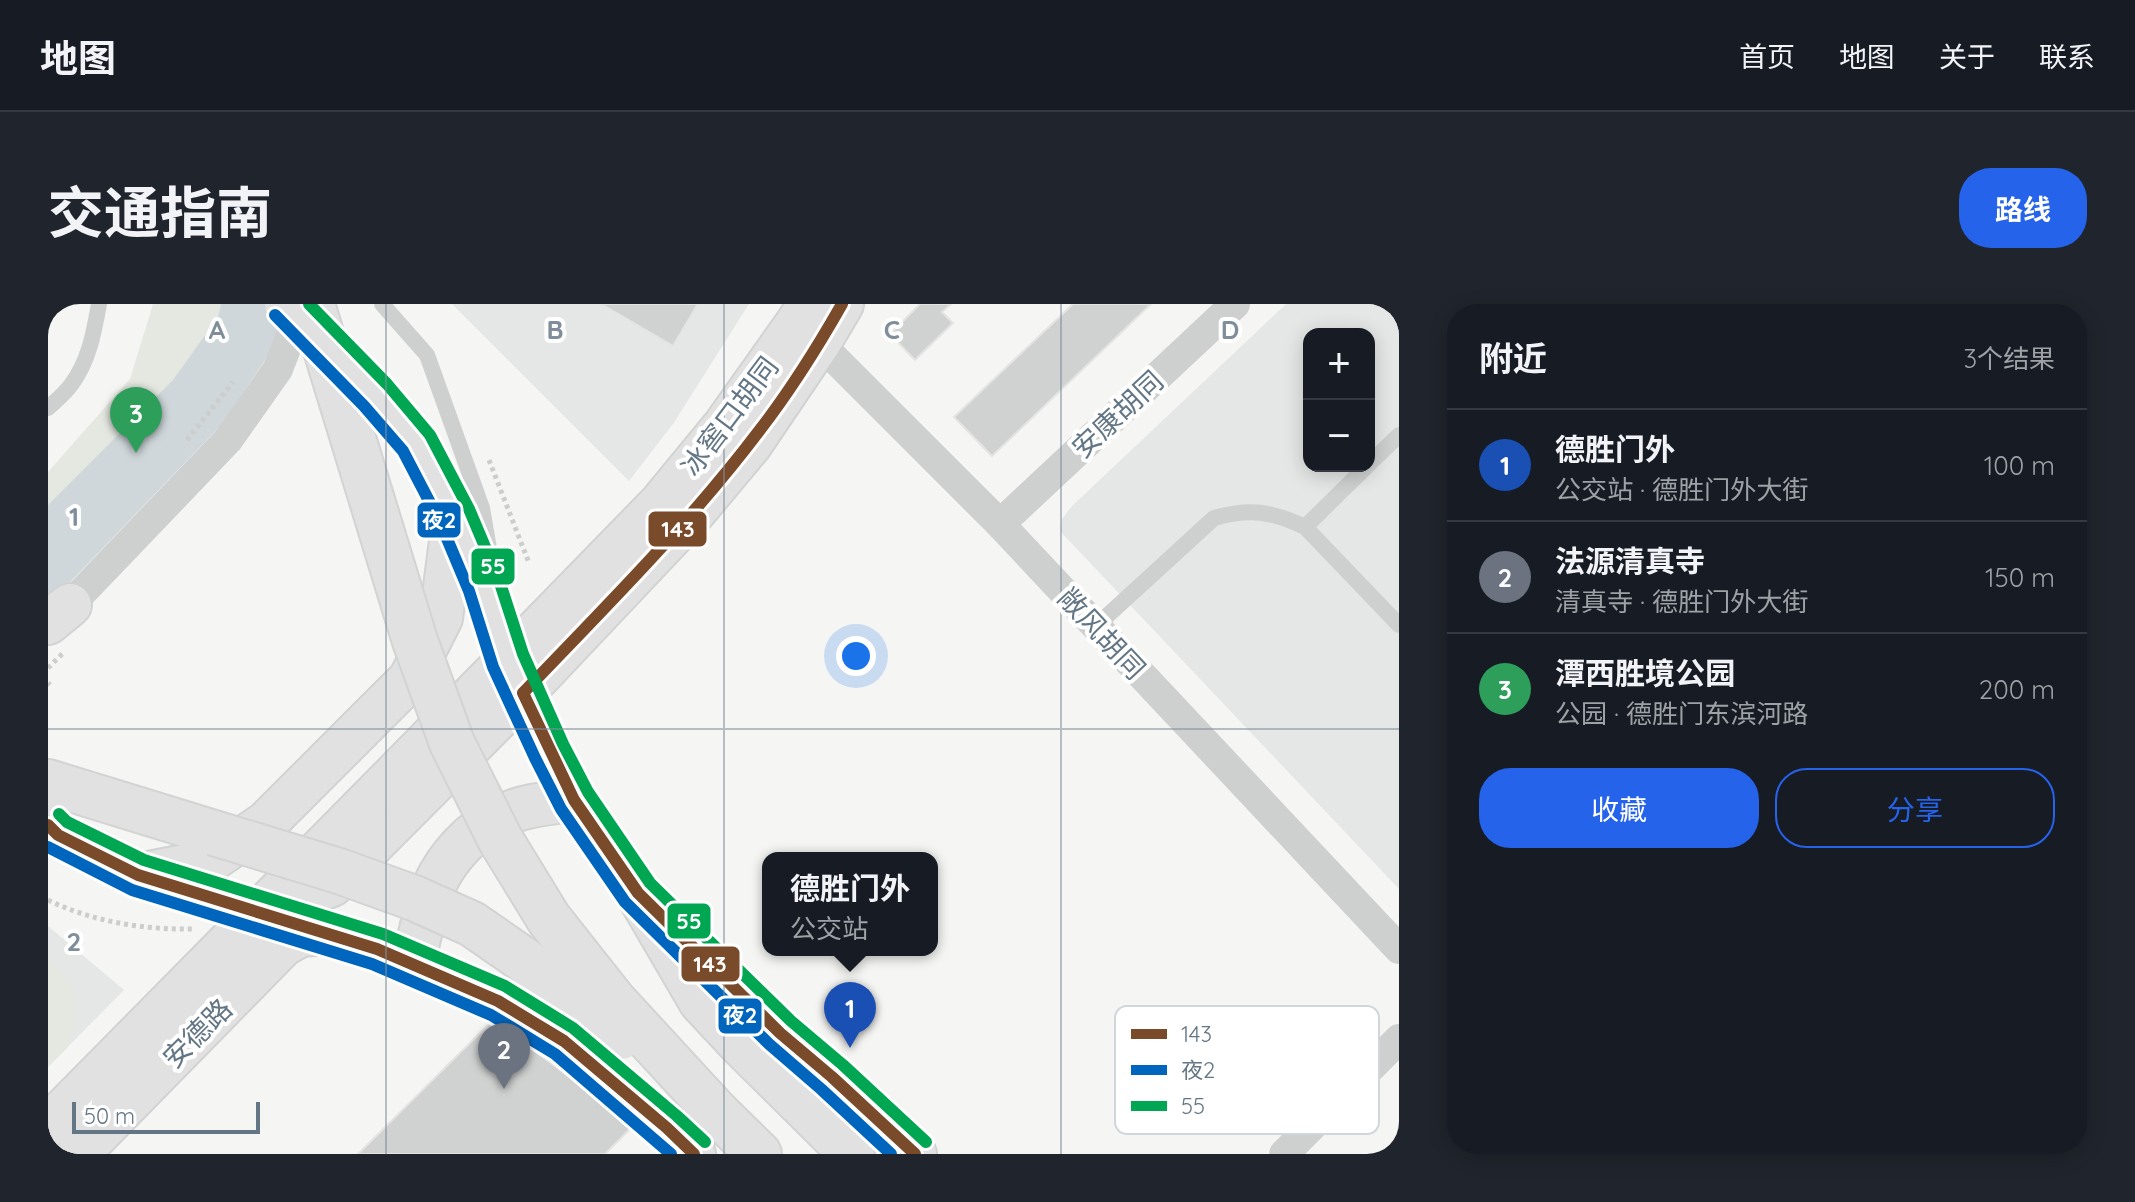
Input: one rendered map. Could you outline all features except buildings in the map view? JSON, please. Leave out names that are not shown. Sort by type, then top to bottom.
[{"type":"highway","points":[[312,304],[415,641],[452,743],[500,839],[549,919],[613,1000],[759,1154]]},
{"type":"highway","points":[[48,782],[339,871],[414,898],[472,924],[524,960],[717,1113]]},
{"type":"highway","points":[[638,893],[701,1001],[852,1154]]},
{"type":"street","points":[[286,304],[376,395],[416,442],[454,515],[484,585],[516,677],[549,751],[574,800],[638,893],[780,1033],[915,1154]]},
{"type":"street","points":[[59,614],[228,440],[278,369],[303,304]]},
{"type":"street","name":"冰窖口胡同","points":[[258,912],[516,677],[809,323],[842,304]]},
{"type":"street","name":"安康胡同","points":[[1000,524],[1235,304]]},
{"type":"street","name":"敞风胡同","points":[[809,323],[1399,949]]},
{"type":"street","points":[[138,875],[210,861],[266,823],[410,679],[441,618],[454,515]]},
{"type":"street","points":[[413,963],[433,889],[447,861],[476,832],[502,816],[540,804],[574,800]]},
{"type":"street","points":[[53,830],[138,875],[413,963],[498,1001],[564,1041],[694,1154]]},
{"type":"street","name":"安德路","points":[[48,1126],[258,912]]},
{"type":"street","name":"安德路","points":[[78,1154],[283,945],[301,935],[327,933]]},
{"type":"street","points":[[1379,1059],[1399,1039]]},
{"type":"street","points":[[1284,1154],[1304,1134]]},
{"type":"lane","points":[[48,408],[71,384],[84,363],[99,304]]},
{"type":"lane","points":[[382,304],[427,355],[482,508],[516,677]]},
{"type":"lane","points":[[1375,458],[1399,435]]},
{"type":"lane","points":[[1305,527],[1361,472]]},
{"type":"lane","points":[[1095,627],[1214,518],[1238,511],[1284,517],[1305,527],[1399,625]]},
{"type":"path","points":[[185,443],[233,382]]},
{"type":"path","points":[[48,900],[106,920],[131,925],[177,930],[206,927]]},
{"type":"shaded area","points":[[153,304],[294,304],[285,335],[226,433],[48,607],[48,472],[130,379]]},
{"type":"shaded area","points":[[221,304],[285,304],[277,342],[222,424],[66,586],[48,599],[48,505],[173,380],[218,317]]},
{"type":"shaded area","points":[[452,304],[749,304],[673,424],[629,481]]},
{"type":"shaded area","points":[[1286,304],[1399,304],[1399,889],[1060,531],[1062,519],[1071,507]]},
{"type":"shaded area","points":[[48,926],[124,990],[48,1067]]},
{"type":"shaded area","points":[[48,958],[72,986],[75,1007],[67,1048],[48,1067]]},
{"type":"transit line","name":"55","points":[[309,304],[387,384],[430,435],[469,509],[499,580],[523,654],[563,744],[588,792],[650,883],[791,1021],[926,1142]]},
{"type":"transit line","name":"143","points":[[842,304],[792,385],[732,466],[645,565],[523,693],[574,800],[638,893],[780,1033],[915,1154]]},
{"type":"transit line","name":"夜2","points":[[275,315],[364,406],[403,451],[440,522],[469,591],[493,667],[535,758],[561,809],[625,902],[769,1044],[891,1154]]},
{"type":"transit line","name":"55","points":[[59,814],[67,822],[144,860],[383,934],[505,986],[573,1028],[705,1142]]},
{"type":"transit line","name":"143","points":[[48,825],[58,835],[138,875],[377,949],[498,1001],[564,1041],[694,1154]]},
{"type":"transit line","name":"夜2","points":[[48,847],[132,890],[372,964],[491,1015],[555,1054],[671,1154]]},
{"type":"place","name":"潭西胜境公园","points":[[136,453]]},
{"type":"place","name":"德胜门外","points":[[850,1048]]},
{"type":"place","name":"法源清真寺","points":[[504,1089]]}]
